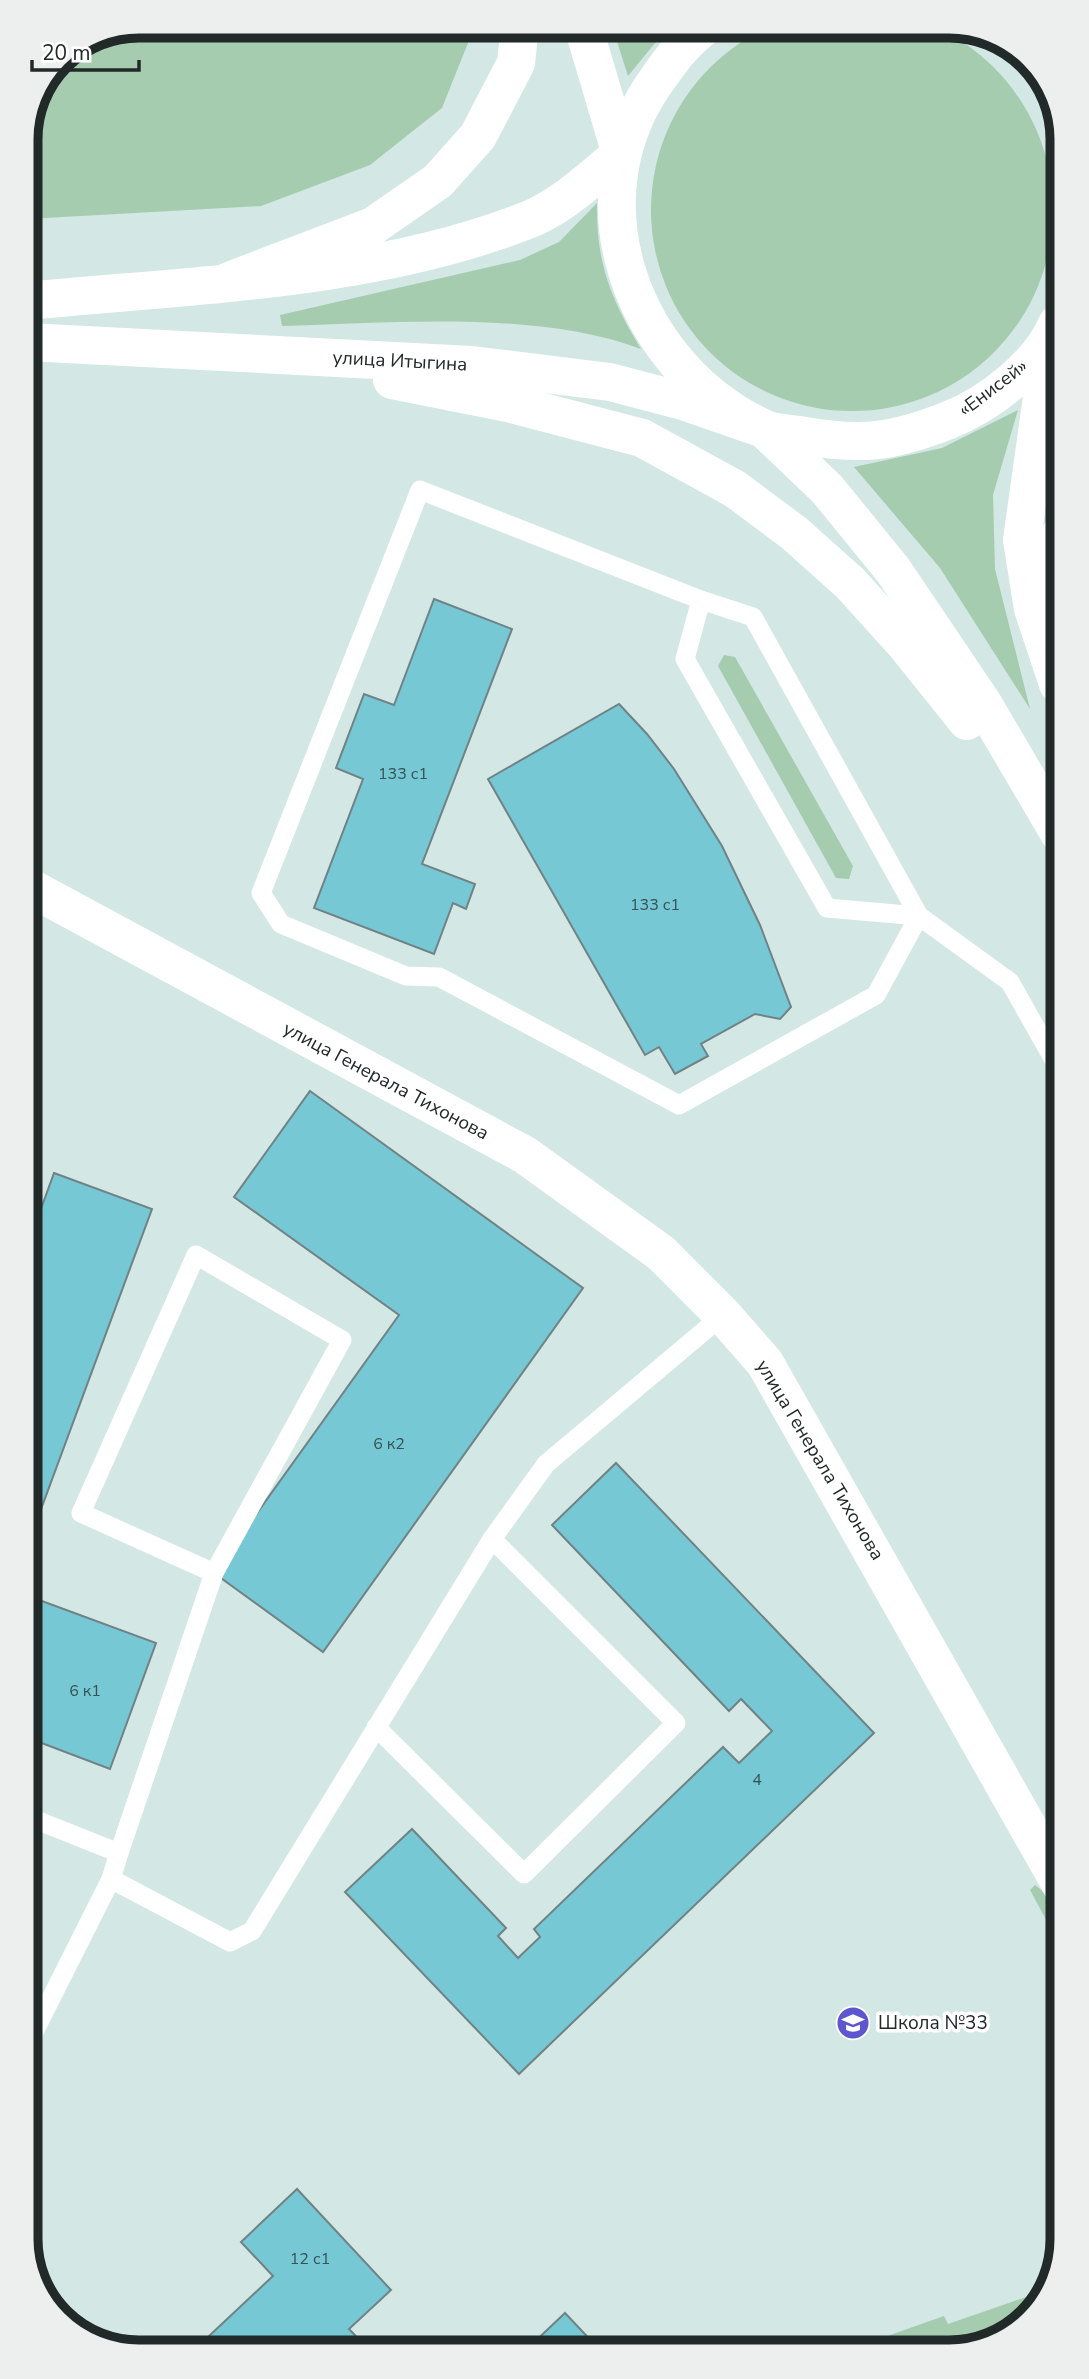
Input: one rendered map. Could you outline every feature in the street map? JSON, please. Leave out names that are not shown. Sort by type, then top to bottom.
[{"type":"main road","points":[[229,281],[373,226],[438,181],[478,136],[516,63],[519,39]]},
{"type":"main road","name":"«Енисей»","points":[[587,39],[621,154]]},
{"type":"main road","name":"«Енисей»","points":[[687,39],[643,98],[621,154],[618,202],[622,260],[640,310],[668,355],[705,392],[764,429],[845,443],[908,436],[967,413],[1018,374],[1050,339]]},
{"type":"main road","points":[[39,300],[229,281],[418,254],[527,221],[560,202],[621,154]]},
{"type":"main road","name":"улица Итыгина","points":[[39,343],[472,365],[610,382],[686,402],[764,429]]},
{"type":"main road","points":[[249,353],[508,403],[642,438],[735,489],[794,533],[850,583],[906,645],[1050,822]]},
{"type":"main road","points":[[1050,365],[1022,540],[1033,610],[1050,660]]},
{"type":"main road","points":[[764,429],[827,489],[893,570],[982,702],[1050,818]]},
{"type":"main road","name":"улица Генерала Тихонова","points":[[39,892],[525,1155],[661,1253],[723,1315],[765,1363],[1050,1854]]},
{"type":"lane","points":[[919,916],[876,995],[679,1105],[439,977],[406,976],[281,924],[261,894],[420,490],[701,600],[753,617],[919,916],[1010,982],[1050,1053]]},
{"type":"lane","points":[[701,600],[685,659],[827,908],[919,916]]},
{"type":"lane","points":[[38,2024],[111,1879],[214,1573],[342,1340],[196,1255],[81,1513],[214,1573]]},
{"type":"lane","points":[[111,1879],[230,1942],[252,1931],[492,1539],[546,1464],[723,1315]]},
{"type":"lane","points":[[376,1727],[524,1874],[676,1723],[492,1539]]},
{"type":"lane","points":[[38,1821],[119,1853]]},
{"type":"green space","points":[[126,39],[468,39],[442,108],[370,165],[261,206],[39,218],[39,133],[49,95],[59,78],[89,52]]},
{"type":"green space","points":[[616,39],[658,39],[628,76]]},
{"type":"green space","points":[[747,39],[957,39],[994,68],[1019,99],[1037,133],[1049,171],[1049,249],[1037,287],[1019,321],[994,352],[963,377],[929,395],[891,407],[852,411],[813,407],[775,395],[741,377],[710,352],[685,321],[667,287],[655,249],[652,190],[667,133],[675,115],[697,83],[710,68]]},
{"type":"green space","points":[[597,203],[599,244],[607,279],[621,313],[641,349],[600,337],[511,324],[417,322],[282,326],[280,315],[520,260],[559,242]]},
{"type":"green space","points":[[1018,410],[993,495],[995,569],[1030,709],[940,568],[854,467],[942,448]]},
{"type":"green space","points":[[724,655],[735,657],[853,866],[849,879],[836,878],[718,666]]},
{"type":"green space","points":[[1035,1885],[1050,1901],[1050,1927],[1030,1890]]},
{"type":"green space","points":[[1034,2294],[1021,2311],[1006,2323],[982,2335],[963,2340],[876,2340],[944,2316],[948,2324]]},
{"type":"building","points":[[434,599],[512,629],[422,864],[475,884],[466,909],[453,903],[434,954],[314,908],[363,779],[336,768],[364,694],[394,705]]},
{"type":"building","points":[[619,704],[674,769],[722,846],[760,925],[791,1007],[780,1019],[755,1014],[701,1044],[708,1056],[675,1074],[659,1047],[645,1055],[488,779]]},
{"type":"building","points":[[310,1091],[583,1288],[323,1652],[214,1573],[399,1315],[234,1197]]},
{"type":"building","points":[[54,1173],[152,1209],[38,1516],[38,1216]]},
{"type":"building","points":[[616,1463],[874,1733],[519,2074],[345,1892],[412,1829],[506,1928],[498,1936],[518,1958],[540,1937],[534,1929],[723,1747],[739,1763],[772,1731],[741,1699],[729,1711],[552,1525]]},
{"type":"building","points":[[38,1600],[156,1643],[110,1769],[38,1742]]},
{"type":"building","points":[[297,2189],[391,2290],[349,2329],[360,2340],[205,2340],[273,2276],[241,2242]]},
{"type":"building","points":[[565,2313],[590,2340],[537,2340]]},
{"type":"place","name":"Школа №33","points":[[853,2023]]}]
